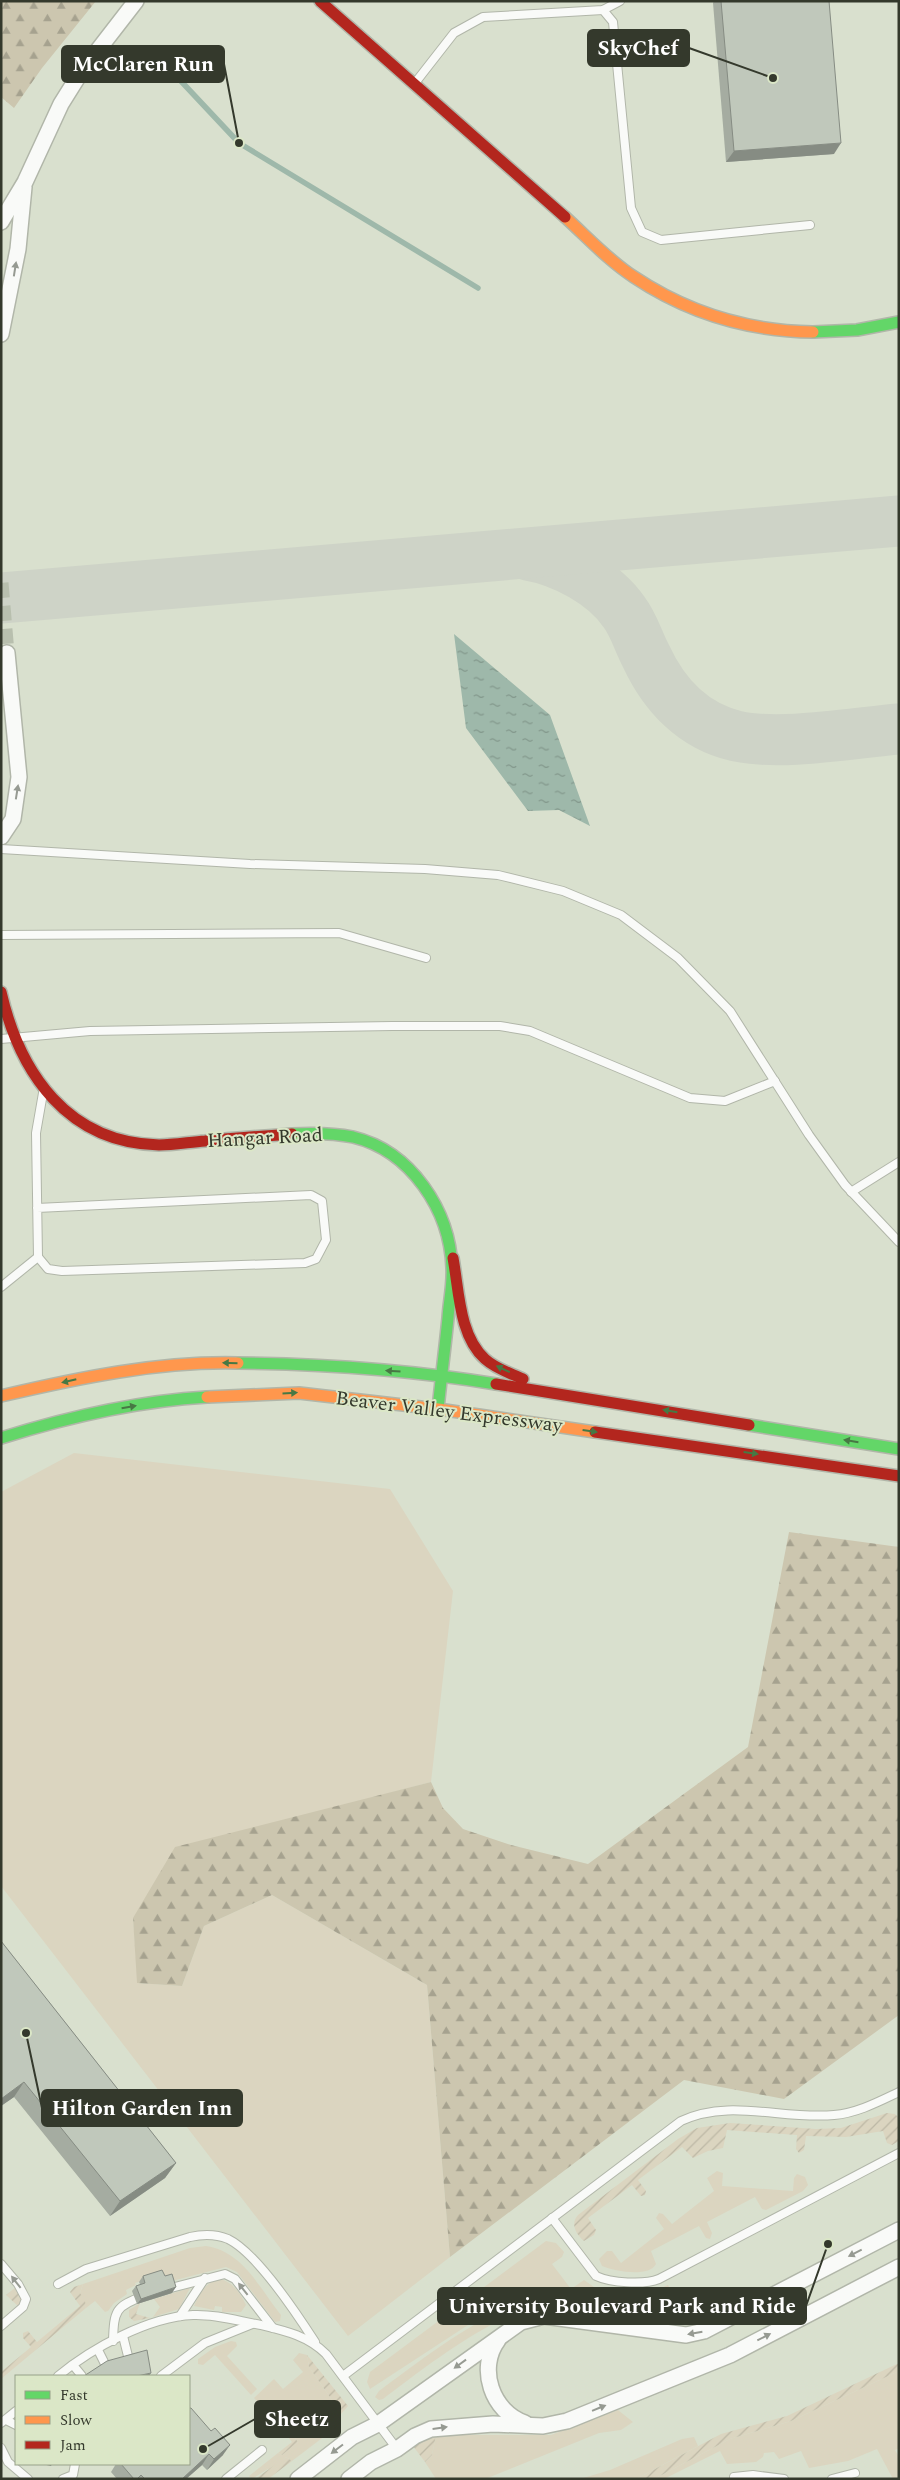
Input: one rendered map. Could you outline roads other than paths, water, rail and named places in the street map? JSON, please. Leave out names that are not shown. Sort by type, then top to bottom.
[{"type":"main road","points":[[320,1],[632,277],[690,307],[728,322],[769,330],[820,334],[870,328],[899,322]]},
{"type":"main road","name":"Hangar Road","points":[[1,992],[14,1039],[43,1089],[58,1105],[89,1129],[122,1142],[140,1145],[310,1132],[365,1140],[391,1154],[422,1184],[441,1220],[452,1258],[452,1278],[438,1409]]},
{"type":"main road","points":[[452,1258],[467,1330],[476,1350],[493,1365],[547,1390]]},
{"type":"main road","name":"Beaver Valley Expressway","points":[[1,1396],[80,1378],[204,1362],[304,1364],[441,1375],[547,1390],[899,1449]]},
{"type":"main road","name":"Beaver Valley Expressway","points":[[1,1438],[62,1419],[175,1398],[299,1393],[438,1409],[899,1476]]},
{"type":"street","points":[[1,222],[25,182],[61,104],[81,72],[136,1]]},
{"type":"street","points":[[1,334],[18,249],[25,182]]},
{"type":"street","points":[[1,838],[13,819],[19,777],[7,653]]},
{"type":"street","points":[[298,2479],[352,2437],[378,2424],[521,2322],[544,2316],[686,2334],[704,2331],[899,2230]]},
{"type":"street","points":[[349,2479],[371,2462],[397,2449],[415,2436],[431,2429],[493,2424],[554,2425],[567,2421],[710,2364],[899,2267]]},
{"type":"street","points":[[502,2334],[491,2349],[488,2362],[489,2381],[493,2394],[507,2413],[518,2421],[533,2426]]},
{"type":"lane","points":[[414,84],[454,33],[483,17],[603,10],[620,1]]},
{"type":"lane","points":[[603,10],[614,22],[631,208],[642,232],[661,240],[810,225]]},
{"type":"lane","points":[[1,849],[250,864],[425,869],[498,875],[564,891],[622,915],[678,958],[730,1011],[809,1135],[851,1192],[899,1242]]},
{"type":"lane","points":[[1,935],[339,933],[426,958]]},
{"type":"lane","points":[[1,1039],[90,1032],[392,1026],[500,1026],[530,1031],[690,1098],[725,1101],[775,1081]]},
{"type":"lane","points":[[37,1208],[310,1195],[322,1202],[326,1240],[316,1259],[305,1263],[62,1271],[48,1269],[38,1257],[37,1208],[36,1133],[43,1089]]},
{"type":"lane","points":[[851,1192],[899,1162]]},
{"type":"lane","points":[[1,1287],[38,1257]]},
{"type":"lane","points":[[343,2376],[672,2128],[696,2115],[711,2111],[733,2110],[832,2115],[859,2110],[898,2093]]},
{"type":"lane","points":[[552,2218],[596,2276],[606,2279],[646,2282],[658,2278],[899,2153]]},
{"type":"lane","points":[[58,2284],[86,2270],[202,2234],[220,2237],[236,2244],[254,2261],[292,2308],[316,2344],[343,2376],[397,2449]]},
{"type":"lane","points":[[1,2264],[18,2284],[26,2299],[24,2308],[1,2326]]},
{"type":"lane","points":[[161,2291],[225,2274],[235,2279],[272,2328]]},
{"type":"lane","points":[[180,2316],[205,2278]]},
{"type":"lane","points":[[113,2341],[114,2319],[118,2309],[126,2303],[152,2294]]},
{"type":"lane","points":[[59,2375],[123,2336],[142,2327],[180,2316],[212,2316],[272,2328],[305,2337],[316,2344]]},
{"type":"lane","points":[[162,2375],[205,2343],[252,2324]]},
{"type":"lane","points":[[123,2336],[128,2356]]},
{"type":"lane","points":[[98,2350],[105,2364]]},
{"type":"lane","points":[[73,2365],[81,2375]]},
{"type":"lane","points":[[3,2422],[15,2412]]},
{"type":"lane","points":[[3,2422],[15,2426]]},
{"type":"lane","points":[[1,2448],[8,2462],[28,2479]]},
{"type":"lane","points":[[226,2479],[262,2450]]},
{"type":"lane","points":[[62,2479],[73,2475],[75,2465]]},
{"type":"lane","points":[[832,2479],[855,2474]]},
{"type":"lane","points":[[734,2477],[754,2475],[784,2479]]},
{"type":"water","points":[[454,634],[550,715],[590,826],[559,810],[528,811],[466,728]]},
{"type":"waterway","points":[[179,79],[239,143],[478,288]]},
{"type":"tunnel","points":[[1,583],[7,653]]},
{"type":"place","name":"SkyChef","points":[[773,78]]},
{"type":"place","name":"McClaren Run","points":[[239,143]]},
{"type":"place","name":"Hilton Garden Inn","points":[[26,2033]]},
{"type":"place","name":"University Boulevard Park and Ride","points":[[828,2244]]},
{"type":"place","name":"Sheetz","points":[[203,2449]]}]
